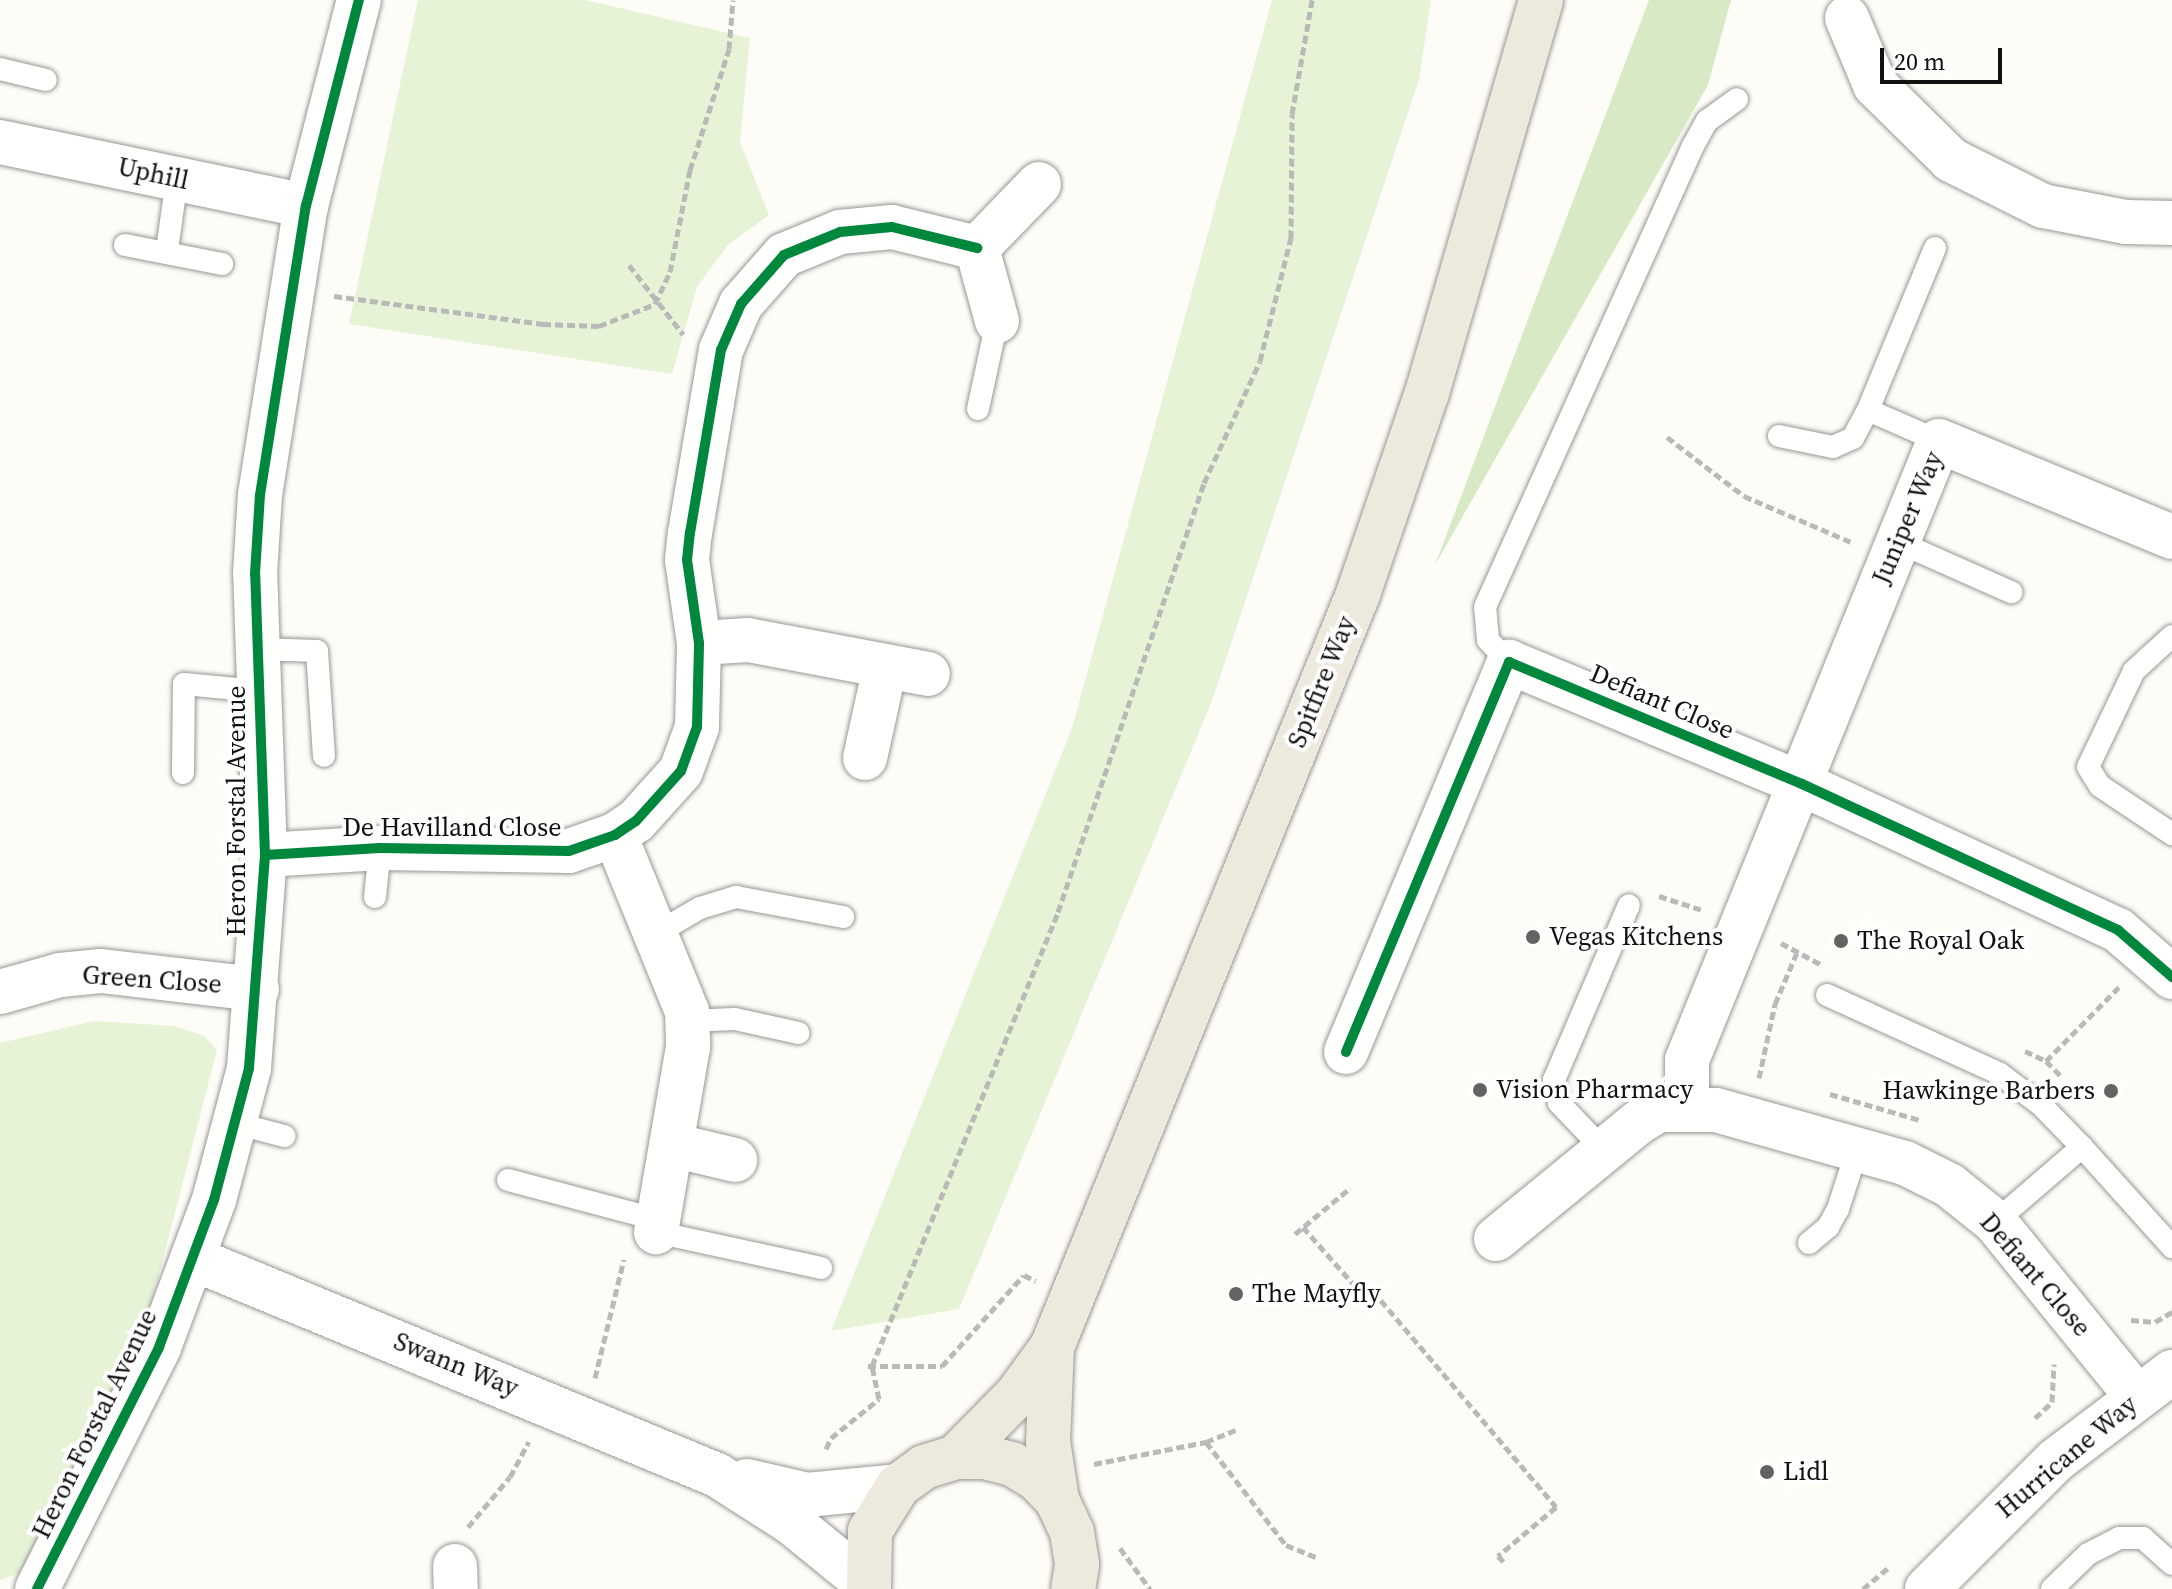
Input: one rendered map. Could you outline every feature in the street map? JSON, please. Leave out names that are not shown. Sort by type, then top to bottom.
[{"type":"main road","name":"Spitfire Way","points":[[956,1457],[990,1426],[1052,1347],[1358,594],[1436,363],[1541,0]]},
{"type":"main road","name":"Spitfire Way","points":[[1052,1347],[1048,1441],[1057,1500]]},
{"type":"main road","points":[[869,1587],[870,1531],[898,1486],[924,1467],[956,1457],[1012,1464],[1037,1479],[1057,1500],[1072,1532],[1077,1565],[1073,1589]]},
{"type":"street","name":"Heron Forstal Avenue","points":[[37,1589],[123,1425],[194,1259],[238,1124],[257,989],[265,855],[255,574],[263,469],[296,291],[306,206],[359,0]]},
{"type":"street","points":[[1847,18],[1875,85],[1951,160],[2043,206],[2126,222],[2172,223]]},
{"type":"street","name":"Uphill","points":[[0,142],[306,206]]},
{"type":"street","points":[[997,321],[977,248],[1039,184]]},
{"type":"street","name":"De Havilland Close","points":[[265,855],[380,848],[533,854],[569,851],[615,835],[668,789],[692,748],[702,697],[699,643],[687,560],[721,350],[741,304],[769,269],[801,245],[873,226],[977,248]]},
{"type":"street","name":"Juniper Way","points":[[1802,784],[1939,441],[2172,537]]},
{"type":"street","points":[[699,643],[748,640],[928,674]]},
{"type":"street","points":[[1346,1052],[1509,662]]},
{"type":"street","name":"Defiant Close","points":[[1509,662],[1802,784],[2118,930],[2162,966]]},
{"type":"street","points":[[865,758],[885,667]]},
{"type":"street","points":[[1687,1106],[1687,1060],[1802,784]]},
{"type":"street","points":[[615,835],[682,992],[688,1021],[672,1145],[657,1226]]},
{"type":"street","name":"Green Close","points":[[0,992],[60,975],[101,971],[257,989]]},
{"type":"street","name":"Defiant Close","points":[[1496,1239],[1602,1148],[1659,1110],[1687,1106],[1858,1147],[1949,1185],[1995,1222],[2137,1397]]},
{"type":"street","points":[[672,1145],[735,1160]]},
{"type":"street","name":"Swann Way","points":[[194,1259],[717,1475],[807,1495],[898,1486]]},
{"type":"street","name":"Hurricane Way","points":[[1922,1580],[2056,1460],[2172,1372]]},
{"type":"street","name":"Swann Way","points":[[717,1475],[805,1532],[869,1587]]},
{"type":"lane","points":[[0,69],[46,80]]},
{"type":"lane","points":[[1509,662],[1488,640],[1485,607],[1693,146],[1707,121],[1737,99]]},
{"type":"lane","points":[[167,250],[177,179]]},
{"type":"lane","points":[[125,245],[167,250],[222,264]]},
{"type":"lane","points":[[1779,436],[1833,447],[1853,438],[1868,410],[1935,248]]},
{"type":"lane","points":[[978,409],[997,321]]},
{"type":"lane","points":[[1868,410],[1939,441]]},
{"type":"lane","points":[[1895,549],[2011,592]]},
{"type":"lane","points":[[2172,636],[2134,671],[2088,767],[2100,786],[2172,834]]},
{"type":"lane","points":[[183,773],[184,684],[258,670],[317,651],[324,756]]},
{"type":"lane","points":[[375,897],[380,848]]},
{"type":"lane","points":[[657,933],[700,908],[736,897],[843,917]]},
{"type":"lane","points":[[1602,1148],[1559,1103],[1554,1080],[1629,905]]},
{"type":"lane","points":[[1827,995],[2000,1074],[2041,1105],[2172,1247]]},
{"type":"lane","points":[[688,1021],[735,1019],[798,1033]]},
{"type":"lane","points":[[238,1124],[284,1136]]},
{"type":"lane","points":[[1809,1243],[1828,1227],[1838,1209],[1858,1147]]},
{"type":"lane","points":[[1995,1222],[2082,1147]]},
{"type":"lane","points":[[508,1180],[657,1226],[821,1268]]},
{"type":"lane","points":[[2052,1589],[2088,1554],[2119,1538],[2143,1538],[2172,1564]]},
{"type":"path","points":[[296,291],[543,324],[599,326],[655,304],[670,272],[690,170],[729,49],[733,0]]},
{"type":"path","points":[[807,1495],[831,1438],[879,1399],[872,1366],[1058,912],[1204,483],[1260,361],[1291,238],[1292,114],[1312,0]]},
{"type":"path","points":[[629,265],[655,304],[719,373]]},
{"type":"path","points":[[1667,437],[1744,496],[1895,549]]},
{"type":"path","points":[[2046,1061],[2162,966]]},
{"type":"path","points":[[1295,1234],[1350,1188]]},
{"type":"path","points":[[1303,1227],[1355,1286],[1373,1291],[1556,1507],[1498,1556],[1504,1562]]},
{"type":"path","points":[[872,1366],[868,1366],[942,1366],[1024,1275],[1073,1298]]},
{"type":"path","points":[[2031,1422],[2052,1402],[2055,1366],[2047,1354]]},
{"type":"path","points":[[1089,1465],[1206,1442],[1236,1430]]},
{"type":"path","points":[[1206,1442],[1286,1545],[1318,1558]]},
{"type":"path","points":[[1863,1589],[1922,1580]]},
{"type":"green space","points":[[418,0],[585,0],[750,38],[740,142],[769,215],[727,246],[697,287],[672,374],[349,324]]},
{"type":"green space","points":[[1272,0],[1431,0],[1419,80],[1212,701],[959,1309],[831,1331],[1072,728]]},
{"type":"green space","points":[[1649,0],[1731,0],[1708,85],[1435,565]]},
{"type":"green space","points":[[94,1021],[175,1026],[204,1036],[217,1050],[153,1298],[87,1447],[20,1573],[0,1580],[0,1043]]},
{"type":"cycle path","points":[[37,1589],[159,1347],[214,1200],[249,1068],[265,855],[255,574],[260,495],[306,206],[359,0]]},
{"type":"cycle path","points":[[265,855],[380,848],[569,851],[615,835],[636,821],[681,771],[697,727],[699,643],[687,560],[721,350],[741,304],[784,255],[840,232],[892,227],[977,248]]},
{"type":"cycle path","points":[[1346,1052],[1509,662],[1802,784],[2118,930],[2172,977]]},
{"type":"place","name":"Vegas Kitchens","points":[[1533,937]]},
{"type":"place","name":"The Royal Oak","points":[[1841,941]]},
{"type":"place","name":"Vision Pharmacy","points":[[1480,1090]]},
{"type":"place","name":"Hawkinge Barbers","points":[[2111,1091]]},
{"type":"place","name":"The Mayfly","points":[[1236,1294]]},
{"type":"place","name":"Lidl","points":[[1767,1472]]}]
